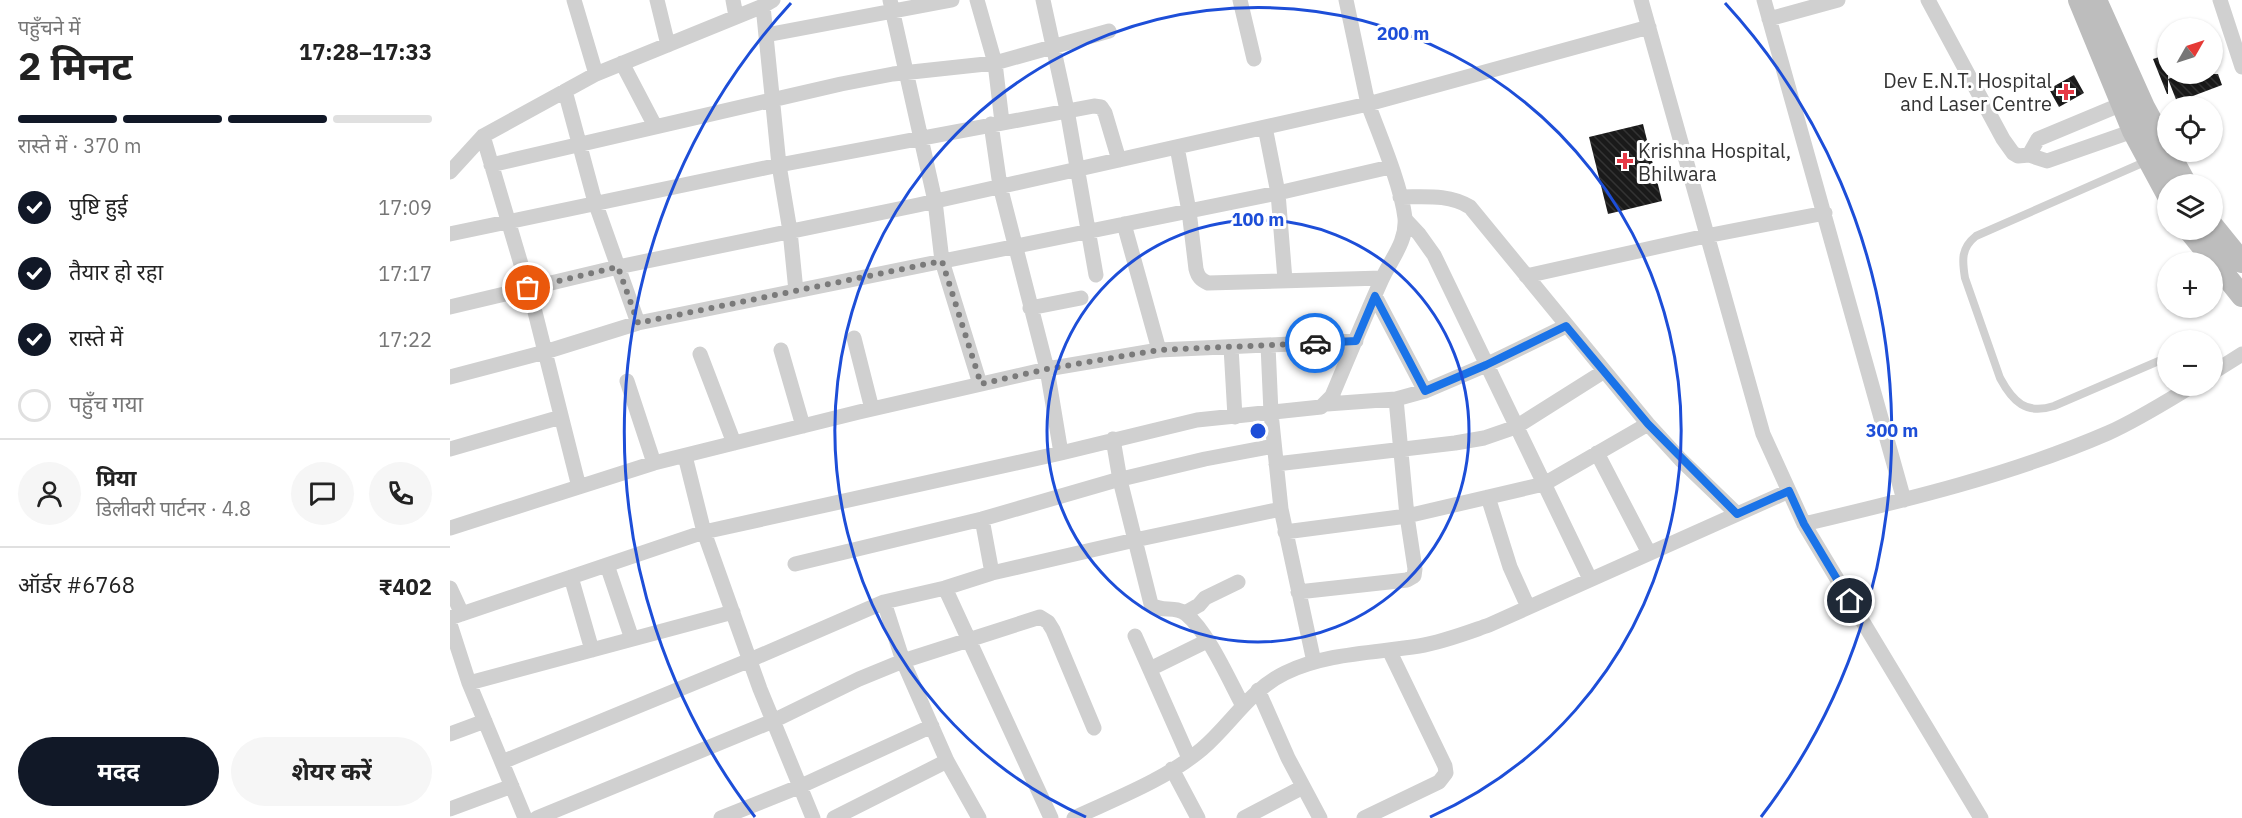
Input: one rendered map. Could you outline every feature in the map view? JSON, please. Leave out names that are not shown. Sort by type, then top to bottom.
[{"type":"main road","points":[[2080,0],[2133,131],[2157,175]]},
{"type":"main road","points":[[2096,0],[2144,107],[2181,174]]},
{"type":"main road","points":[[2223,239],[2242,262]]},
{"type":"main road","points":[[2197,240],[2242,296]]},
{"type":"street","points":[[574,0],[596,74]]},
{"type":"street","points":[[657,0],[668,45]]},
{"type":"street","points":[[733,0],[736,16]]},
{"type":"street","points":[[766,35],[892,5],[952,0]]},
{"type":"street","points":[[977,0],[995,63],[1000,186],[1047,369],[1061,453]]},
{"type":"street","points":[[1043,0],[1067,110],[1096,275]]},
{"type":"street","points":[[1240,0],[1254,59]]},
{"type":"street","points":[[1327,404],[1382,279],[1398,251],[1404,234],[1405,219],[1400,197],[1368,104],[1346,0]]},
{"type":"street","points":[[1641,0],[1762,434],[1804,524],[1981,818]]},
{"type":"street","points":[[1764,0],[1904,500]]},
{"type":"street","points":[[1769,20],[1838,0]]},
{"type":"street","points":[[1928,0],[2009,148],[2019,156],[2029,155],[2047,161],[2133,131]]},
{"type":"street","points":[[2220,0],[2242,67]]},
{"type":"street","points":[[450,172],[483,136],[596,74],[768,3],[766,35],[772,100],[796,291]]},
{"type":"street","points":[[892,5],[935,201],[942,261],[981,384]]},
{"type":"street","points":[[450,307],[618,267],[935,201],[1368,104],[1648,27]]},
{"type":"street","points":[[491,165],[841,84],[908,72],[995,63],[1109,31]]},
{"type":"street","points":[[622,63],[655,126]]},
{"type":"street","points":[[565,91],[595,202],[638,323]]},
{"type":"street","points":[[2029,155],[2038,139],[2122,104]]},
{"type":"street","points":[[450,234],[779,165],[1094,106],[1101,107],[1105,113],[1119,160]]},
{"type":"street","points":[[1265,127],[1278,193],[1285,280]]},
{"type":"street","points":[[483,136],[528,288],[579,487]]},
{"type":"street","points":[[1177,147],[1189,211],[1196,269],[1202,281],[1208,283],[1382,279]]},
{"type":"street","points":[[450,377],[545,352],[638,323],[1278,193],[1390,167]]},
{"type":"street","points":[[1400,197],[1443,197],[1458,200],[1470,207],[1648,424],[1737,514]]},
{"type":"street","points":[[1527,276],[1706,236],[1825,213]]},
{"type":"street","points":[[1405,219],[1434,255],[1590,579]]},
{"type":"street","points":[[1124,224],[1159,350]]},
{"type":"street","points":[[1375,296],[1425,391]]},
{"type":"street","points":[[1030,308],[1081,298]]},
{"type":"street","points":[[454,619],[704,532],[1061,453],[1197,420],[1316,409],[1327,404],[1396,399],[1425,391],[1486,365],[1566,326]]},
{"type":"street","points":[[854,338],[872,409]]},
{"type":"street","points":[[450,528],[654,463],[872,409],[1047,369],[1159,350],[1356,341]]},
{"type":"street","points":[[1268,345],[1274,446],[1281,509],[1314,662]]},
{"type":"street","points":[[1231,347],[1235,417]]},
{"type":"street","points":[[781,350],[803,426]]},
{"type":"street","points":[[700,354],[734,443]]},
{"type":"street","points":[[2223,366],[2242,354]]},
{"type":"street","points":[[1276,464],[1484,438],[1516,427],[1604,372]]},
{"type":"street","points":[[627,381],[654,463]]},
{"type":"street","points":[[1804,524],[1904,500],[2059,452],[2150,412],[2176,396]]},
{"type":"street","points":[[1298,592],[1411,579],[1415,569],[1407,516],[1396,399]]},
{"type":"street","points":[[450,448],[561,417]]},
{"type":"street","points":[[1285,532],[1407,516],[1544,484],[1648,424]]},
{"type":"street","points":[[1113,439],[1120,480],[1151,604],[1158,608],[1179,609],[1185,612],[1207,641],[1243,706]]},
{"type":"street","points":[[795,564],[982,519],[1120,480],[1205,459],[1274,446]]},
{"type":"street","points":[[1597,453],[1649,553]]},
{"type":"street","points":[[685,456],[704,532],[773,721],[813,818]]},
{"type":"street","points":[[1074,818],[1159,777],[1189,758],[1216,736],[1258,690],[1287,672],[1314,662],[1449,639],[1489,625],[1789,491]]},
{"type":"street","points":[[1488,497],[1510,567],[1528,607]]},
{"type":"street","points":[[502,762],[884,602],[945,588],[992,573],[1281,509]]},
{"type":"street","points":[[982,519],[992,573]]},
{"type":"street","points":[[607,565],[632,639]]},
{"type":"street","points":[[571,577],[592,650]]},
{"type":"street","points":[[1185,612],[1199,605],[1205,598],[1238,582]]},
{"type":"street","points":[[450,588],[454,619],[470,683],[525,818]]},
{"type":"street","points":[[945,588],[1051,818]]},
{"type":"street","points":[[884,602],[903,661],[947,761],[979,818]]},
{"type":"street","points":[[470,683],[733,612]]},
{"type":"street","points":[[537,818],[773,721],[859,679],[903,661],[1034,618],[1044,619],[1053,630],[1094,728]]},
{"type":"street","points":[[1135,636],[1189,758]]},
{"type":"street","points":[[1150,669],[1207,641]]},
{"type":"street","points":[[1365,818],[1439,782],[1446,773],[1445,766],[1389,650]]},
{"type":"street","points":[[1258,690],[1288,758],[1320,818]]},
{"type":"street","points":[[450,734],[485,721]]},
{"type":"street","points":[[721,818],[801,786],[932,726]]},
{"type":"street","points":[[834,818],[947,761]]},
{"type":"street","points":[[1172,769],[1198,818]]},
{"type":"street","points":[[450,809],[512,786]]},
{"type":"street","points":[[1244,818],[1303,787]]},
{"type":"lane","points":[[2149,160],[1976,236],[1966,246],[1962,264],[2000,378],[2007,390],[2028,409],[2041,411],[2157,362]]},
{"type":"building","points":[[2157,58],[2157,69],[2153,59]]},
{"type":"building","points":[[2074,75],[2084,93],[2059,107],[2049,89]]},
{"type":"building","points":[[2163,84],[2168,84],[2167,94]]},
{"type":"building","points":[[2170,84],[2222,85],[2193,96],[2175,96]]},
{"type":"building","points":[[1643,124],[1662,201],[1608,214],[1589,137]]},
{"type":"way so far","points":[[528,288],[618,267],[638,323],[942,261],[981,384],[1047,369],[1159,350],[1315,343]]},
{"type":"place","name":"Dev E.N.T. Hospital and Laser Centre","points":[[2066,92]]},
{"type":"place","name":"Krishna Hospital, Bhilwara","points":[[1625,161]]},
{"type":"route","points":[[1315,343],[1356,341],[1375,296],[1425,391],[1486,365],[1566,326],[1648,424],[1681,460],[1737,514],[1789,491],[1804,524],[1850,601]]}]
